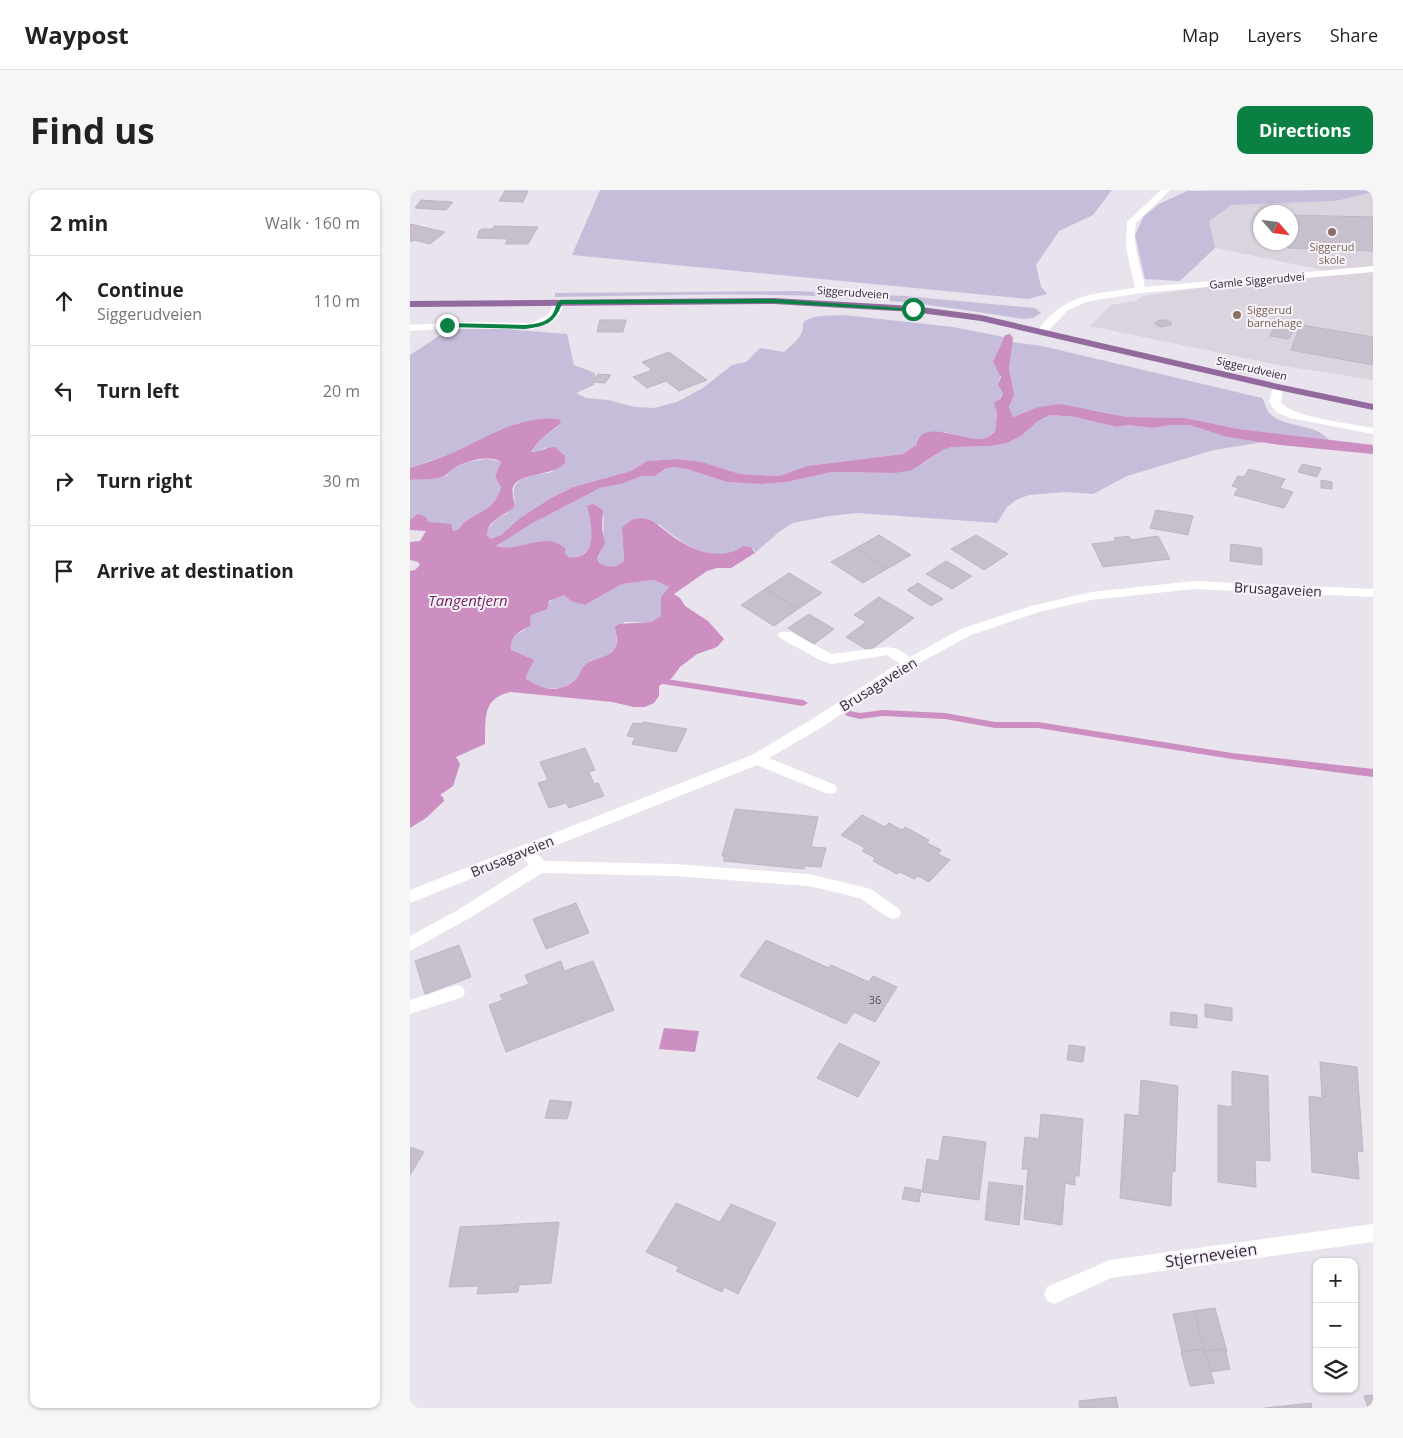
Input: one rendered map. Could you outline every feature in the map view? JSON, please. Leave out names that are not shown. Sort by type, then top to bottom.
[{"type":"main road","name":"Siggerudveien","points":[[410,304],[774,301],[854,304],[958,314],[1042,331],[1278,387],[1373,407]]},
{"type":"street","points":[[1142,290],[1128,237],[1129,231],[1132,222],[1166,190]]},
{"type":"street","name":"Gamle Siggerudvei","points":[[1042,331],[1064,308],[1092,298],[1142,290],[1373,269]]},
{"type":"street","points":[[410,328],[452,325],[531,326],[550,320],[557,312],[560,302]]},
{"type":"street","points":[[1278,387],[1275,402],[1286,414],[1303,419],[1373,431]]},
{"type":"street","name":"Brusagaveien","points":[[410,897],[757,759],[814,725],[909,663],[966,632],[1036,609],[1092,596],[1194,585],[1373,593]]},
{"type":"street","points":[[785,636],[824,657],[832,659],[887,651],[893,652],[909,663]]},
{"type":"street","points":[[757,759],[830,789]]},
{"type":"street","points":[[526,850],[540,867],[675,870],[809,880],[865,893],[893,913]]},
{"type":"street","name":"Brusagaveien","points":[[410,944],[462,915],[540,867]]},
{"type":"street","points":[[410,1007],[457,992]]},
{"type":"street","name":"Stjerneveien","points":[[1054,1294],[1110,1269],[1373,1233]]},
{"type":"shaded area","points":[[600,190],[1112,190],[1093,215],[1059,231],[1036,265],[1041,287],[1047,294],[1028,299],[572,255]]},
{"type":"shaded area","points":[[1373,190],[1373,192],[1336,201],[1232,205],[1209,221],[1215,248],[1180,281],[1145,279],[1135,235],[1144,216],[1159,204],[1187,191]]},
{"type":"shaded area","name":"Siggerud barnehage","points":[[1373,192],[1373,380],[1278,365],[1090,326],[1111,305],[1136,301],[1143,296],[1323,270],[1215,248],[1209,221],[1232,205],[1336,201]]},
{"type":"shaded area","points":[[795,291],[904,296],[1035,308],[1041,313],[1033,318],[1022,319],[953,308],[862,298],[803,296],[555,297],[555,293]]},
{"type":"shaded area","points":[[844,315],[953,327],[1004,337],[999,348],[1000,376],[998,385],[1003,393],[995,408],[997,414],[995,432],[984,439],[966,438],[945,432],[917,439],[916,445],[903,454],[807,466],[779,476],[740,474],[702,462],[678,459],[647,461],[631,471],[573,487],[551,498],[520,518],[501,535],[489,539],[486,531],[498,518],[508,513],[515,500],[515,486],[519,481],[531,476],[553,472],[546,447],[538,452],[531,453],[540,440],[557,427],[520,423],[447,455],[410,468],[410,355],[439,336],[446,329],[505,329],[567,334],[574,365],[595,373],[594,385],[576,393],[586,398],[608,400],[635,407],[654,408],[677,402],[703,388],[732,365],[746,362],[760,348],[784,352],[799,338],[803,331],[804,322],[809,319],[819,316]]},
{"type":"shaded area","points":[[1012,342],[1042,346],[1262,398],[1269,413],[1276,418],[1316,430],[1329,440],[1239,429],[1185,418],[1127,417],[1092,410],[1028,411],[1013,417],[1009,407],[1013,395],[1009,369]]},
{"type":"shaded area","points":[[1049,415],[1075,417],[1117,427],[1128,425],[1153,428],[1189,425],[1227,437],[1264,442],[1214,450],[1127,476],[1093,494],[1065,492],[1029,495],[1016,500],[1007,507],[997,523],[858,513],[829,516],[793,523],[780,531],[755,553],[754,549],[743,546],[732,552],[721,554],[698,550],[677,538],[659,524],[622,528],[624,561],[615,566],[606,566],[599,563],[597,558],[603,543],[604,516],[587,508],[591,523],[591,540],[589,547],[578,557],[569,557],[565,554],[565,548],[549,541],[540,541],[514,547],[496,546],[531,524],[600,488],[621,484],[642,476],[655,476],[665,469],[673,467],[687,469],[727,482],[761,484],[787,482],[832,472],[895,473],[924,463],[943,450],[952,447],[991,446],[1007,443],[1021,436],[1038,421]]},
{"type":"shaded area","points":[[487,459],[501,462],[495,476],[501,489],[491,506],[453,531],[451,527],[429,522],[425,516],[418,515],[410,520],[410,480],[447,476],[453,468],[468,462]]},
{"type":"shaded area","points":[[654,580],[669,587],[661,597],[661,616],[651,622],[625,622],[615,630],[617,641],[614,650],[600,660],[591,660],[583,667],[577,679],[562,688],[539,688],[526,679],[532,664],[526,657],[510,650],[513,637],[528,627],[531,615],[559,596],[564,595],[585,605],[622,584]]},
{"type":"water","name":"Tangentjern","points":[[1010,334],[1013,338],[1009,369],[1014,395],[1009,407],[1013,417],[1039,407],[1060,404],[1127,417],[1185,418],[1239,429],[1373,445],[1373,454],[1280,445],[1227,437],[1189,425],[1153,428],[1128,425],[1117,427],[1075,417],[1050,415],[1038,421],[1021,436],[1007,443],[991,446],[952,447],[943,450],[912,470],[895,473],[832,472],[787,482],[761,484],[727,482],[687,469],[673,467],[665,469],[655,476],[642,476],[621,484],[600,488],[531,524],[496,546],[514,547],[540,541],[549,541],[565,548],[565,554],[569,557],[579,557],[589,547],[591,522],[587,506],[593,504],[603,510],[602,529],[605,543],[597,558],[599,563],[606,566],[615,566],[624,561],[622,528],[637,518],[645,518],[652,521],[678,540],[701,551],[718,554],[735,551],[743,546],[751,547],[755,553],[731,568],[717,568],[707,571],[674,594],[680,598],[685,606],[708,621],[724,639],[717,647],[697,654],[680,667],[672,678],[659,686],[659,696],[654,703],[645,707],[511,692],[494,699],[487,711],[485,744],[456,757],[460,764],[453,786],[440,795],[444,801],[426,818],[410,828],[410,571],[415,570],[420,565],[418,562],[410,560],[410,542],[420,541],[426,531],[410,530],[410,520],[418,514],[425,516],[429,522],[451,524],[453,531],[458,530],[466,521],[487,509],[495,501],[501,488],[495,476],[501,462],[490,459],[471,461],[454,468],[444,476],[430,479],[410,480],[410,468],[447,455],[515,425],[544,419],[559,419],[561,423],[540,440],[531,452],[555,447],[565,456],[565,463],[552,471],[516,482],[513,487],[514,507],[490,526],[487,535],[490,539],[501,535],[520,518],[551,498],[573,487],[631,471],[647,461],[678,459],[702,462],[740,474],[779,476],[807,466],[903,454],[916,445],[920,437],[927,433],[936,432],[967,438],[985,438],[995,432],[997,414],[994,403],[1001,398],[1003,393],[998,385],[1001,377],[993,362],[1005,335]],"holes":[[[654,580],[669,587],[661,597],[661,616],[651,622],[619,624],[615,627],[617,640],[612,652],[588,663],[577,678],[564,687],[545,688],[526,679],[534,660],[511,650],[513,638],[530,626],[531,615],[547,609],[549,601],[564,595],[571,601],[585,605],[622,584]]]},
{"type":"water","points":[[664,1028],[699,1031],[695,1052],[659,1049]]},
{"type":"building","points":[[505,191],[528,191],[523,202],[499,201]]},
{"type":"building","points":[[421,200],[453,202],[446,210],[415,208]]},
{"type":"building","points":[[1298,215],[1373,217],[1373,251],[1298,248]]},
{"type":"building","points":[[410,224],[445,232],[430,244],[414,240],[411,242]]},
{"type":"building","points":[[494,226],[538,227],[528,244],[505,244],[508,239],[477,238],[479,231],[482,229],[492,229]]},
{"type":"building","points":[[600,320],[626,320],[623,332],[597,332]]},
{"type":"building","points":[[1160,320],[1171,322],[1171,325],[1160,327],[1155,324]]},
{"type":"building","points":[[1276,322],[1295,326],[1289,339],[1270,336]]},
{"type":"building","points":[[1302,325],[1373,337],[1373,365],[1291,350]]},
{"type":"building","points":[[669,352],[707,380],[679,391],[666,381],[647,388],[633,377],[652,370],[642,362]]},
{"type":"building","points":[[598,374],[611,375],[605,383],[592,382]]},
{"type":"building","points":[[1302,464],[1321,468],[1317,477],[1298,472]]},
{"type":"building","points":[[1249,469],[1285,479],[1280,488],[1293,492],[1284,508],[1234,495],[1238,488],[1232,486],[1238,476],[1244,477]]},
{"type":"building","points":[[1321,480],[1332,482],[1332,489],[1321,488]]},
{"type":"building","points":[[1156,510],[1193,516],[1188,535],[1150,528]]},
{"type":"building","points":[[879,535],[911,555],[887,569],[856,548]]},
{"type":"building","points":[[976,535],[1008,554],[984,570],[951,549]]},
{"type":"building","points":[[1129,536],[1131,540],[1158,536],[1170,559],[1103,567],[1092,544],[1116,541],[1114,538]]},
{"type":"building","points":[[1231,544],[1262,548],[1262,565],[1230,561]]},
{"type":"building","points":[[856,548],[887,569],[863,583],[831,562]]},
{"type":"building","points":[[946,561],[972,576],[952,589],[926,574]]},
{"type":"building","points":[[789,573],[822,593],[798,609],[765,589]]},
{"type":"building","points":[[918,583],[943,599],[931,606],[907,590]]},
{"type":"building","points":[[765,589],[798,609],[774,626],[741,605]]},
{"type":"building","points":[[879,597],[914,618],[869,651],[846,637],[866,622],[854,615]]},
{"type":"building","points":[[809,614],[834,629],[814,644],[788,628]]},
{"type":"building","points":[[643,722],[687,729],[676,752],[632,744],[635,737],[627,736],[633,723],[642,724]]},
{"type":"building","points":[[585,748],[595,770],[589,772],[594,784],[598,783],[604,796],[569,808],[566,803],[549,808],[538,783],[548,780],[540,762]]},
{"type":"building","points":[[735,809],[818,817],[811,847],[826,848],[821,867],[805,866],[804,869],[723,861],[725,857],[722,856]]},
{"type":"building","points":[[862,815],[885,827],[889,823],[902,830],[905,827],[929,840],[927,843],[941,850],[938,854],[950,860],[929,882],[918,876],[914,879],[900,872],[897,874],[873,861],[875,858],[862,851],[865,848],[841,835]]},
{"type":"building","points":[[576,903],[589,933],[546,949],[533,919]]},
{"type":"building","points":[[766,940],[829,968],[831,965],[869,982],[873,976],[897,987],[875,1022],[854,1012],[846,1024],[740,976]]},
{"type":"building","points":[[459,945],[471,977],[425,994],[415,961]]},
{"type":"building","points":[[561,961],[564,971],[593,961],[614,1010],[506,1052],[489,1005],[503,1000],[500,995],[529,984],[525,975]]},
{"type":"building","points":[[1205,1004],[1232,1008],[1232,1021],[1205,1017]]},
{"type":"building","points":[[1171,1012],[1197,1015],[1197,1028],[1170,1025]]},
{"type":"building","points":[[839,1043],[880,1062],[858,1097],[817,1078]]},
{"type":"building","points":[[1069,1045],[1085,1047],[1083,1062],[1067,1060]]},
{"type":"building","points":[[1320,1062],[1357,1067],[1363,1152],[1357,1151],[1359,1179],[1312,1172],[1309,1096],[1322,1098]]},
{"type":"building","points":[[1232,1071],[1268,1076],[1270,1161],[1255,1160],[1256,1187],[1218,1182],[1218,1105],[1232,1107]]},
{"type":"building","points":[[1141,1080],[1178,1086],[1175,1172],[1172,1171],[1171,1206],[1120,1198],[1125,1114],[1139,1116]]},
{"type":"building","points":[[550,1100],[572,1102],[567,1119],[545,1118]]},
{"type":"building","points":[[1041,1114],[1083,1119],[1079,1176],[1075,1176],[1075,1185],[1065,1183],[1062,1225],[1024,1219],[1028,1169],[1022,1169],[1025,1137],[1039,1139]]},
{"type":"building","points":[[943,1136],[986,1142],[979,1200],[922,1192],[927,1159],[939,1161]]},
{"type":"building","points":[[410,1147],[424,1152],[410,1175]]},
{"type":"building","points":[[989,1182],[1023,1186],[1019,1225],[985,1220]]},
{"type":"building","points":[[905,1187],[921,1190],[919,1202],[902,1199]]},
{"type":"building","points":[[676,1203],[720,1222],[731,1204],[776,1223],[738,1294],[724,1287],[722,1292],[676,1271],[679,1267],[646,1252]]},
{"type":"building","points":[[559,1222],[551,1283],[519,1285],[518,1292],[477,1294],[479,1286],[449,1287],[460,1227]]},
{"type":"building","points":[[1215,1308],[1227,1352],[1225,1349],[1205,1351],[1204,1349],[1194,1311]]},
{"type":"building","points":[[1194,1311],[1204,1349],[1182,1352],[1173,1314]]},
{"type":"building","points":[[1204,1349],[1214,1383],[1190,1386],[1181,1352]]},
{"type":"building","points":[[1225,1349],[1230,1369],[1211,1372],[1205,1351]]},
{"type":"building","points":[[1373,1395],[1373,1408],[1368,1408],[1364,1396]]},
{"type":"building","points":[[1116,1397],[1118,1408],[1080,1408],[1079,1401]]},
{"type":"building","points":[[1311,1403],[1312,1408],[1265,1408]]},
{"type":"waterway","points":[[666,682],[803,703]]},
{"type":"waterway","points":[[850,714],[860,716],[883,713],[945,716],[995,725],[1038,725],[1232,756],[1373,773]]},
{"type":"place","name":"Siggerud skole","points":[[1332,232]]},
{"type":"place","name":"Siggerud barnehage","points":[[1237,315]]},
{"type":"route","points":[[447,325],[525,327],[542,324],[555,316],[560,302],[774,301],[913,309]]}]
